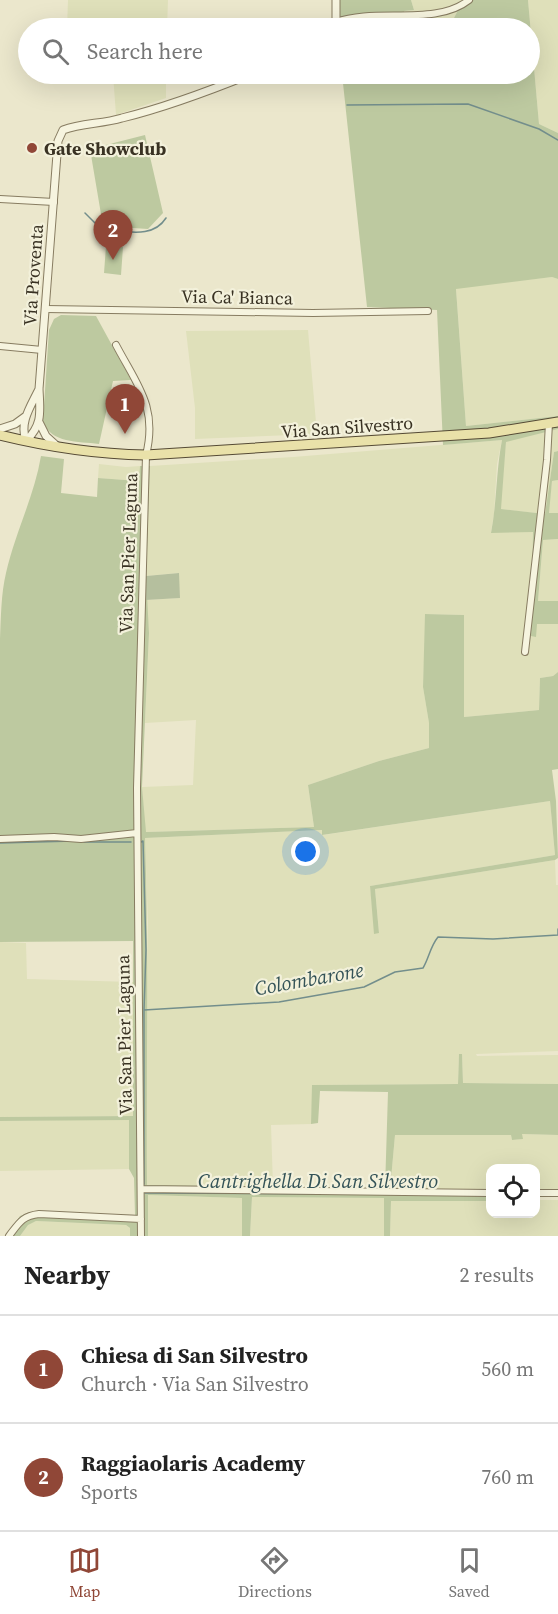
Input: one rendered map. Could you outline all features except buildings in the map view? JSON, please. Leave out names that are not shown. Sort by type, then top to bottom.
[{"type":"main road","name":"Via San Silvestro","points":[[0,435],[92,453],[146,455],[466,435],[554,423]]},
{"type":"street","points":[[334,18],[336,0]]},
{"type":"street","points":[[355,18],[436,13],[458,7],[469,0]]},
{"type":"street","name":"Via Proventa","points":[[39,422],[39,389],[58,141],[63,130],[167,107],[226,84]]},
{"type":"street","name":"Via Proventa","points":[[0,199],[54,202]]},
{"type":"street","name":"Via Ca' Bianca","points":[[46,309],[313,313],[428,311]]},
{"type":"street","points":[[116,345],[147,404],[151,424],[146,455]]},
{"type":"street","name":"Via Proventa","points":[[0,346],[42,350]]},
{"type":"street","name":"Via Proventa","points":[[26,441],[22,428],[39,389]]},
{"type":"street","points":[[0,429],[15,424],[26,416]]},
{"type":"street","points":[[26,441],[38,429],[39,422]]},
{"type":"street","points":[[39,422],[46,436],[60,448]]},
{"type":"street","name":"Via San Silvestro","points":[[525,652],[554,423]]},
{"type":"street","name":"Via San Pier Laguna","points":[[141,1236],[137,833],[146,455]]},
{"type":"street","points":[[0,839],[54,837],[81,839],[137,833]]},
{"type":"street","points":[[141,1189],[486,1193]]},
{"type":"street","points":[[540,1193],[558,1193]]},
{"type":"street","points":[[9,1236],[20,1221],[28,1215],[141,1219]]},
{"type":"green space","points":[[68,0],[168,0],[167,18],[67,18]]},
{"type":"green space","points":[[340,0],[411,0],[414,10],[404,11],[405,18],[339,18]]},
{"type":"green space","points":[[411,0],[463,0],[454,18],[405,18],[404,11],[414,10]]},
{"type":"green space","points":[[463,0],[528,0],[530,18],[454,18]]},
{"type":"green space","points":[[528,0],[558,0],[558,133],[539,124],[535,84],[540,84],[540,18],[530,18]]},
{"type":"green space","points":[[114,84],[166,84],[166,98],[116,115]]},
{"type":"green space","points":[[343,84],[535,84],[539,124],[558,133],[558,279],[552,277],[456,289],[466,426],[558,416],[558,429],[506,442],[501,509],[545,514],[554,452],[558,451],[558,480],[552,481],[549,513],[558,513],[558,539],[543,540],[538,601],[558,601],[558,624],[537,624],[536,637],[531,636],[533,532],[491,533],[502,440],[443,445],[437,310],[367,307]]},
{"type":"green space","points":[[145,135],[163,213],[148,229],[103,226],[90,149]]},
{"type":"green space","points":[[106,246],[123,247],[121,275],[104,273]]},
{"type":"green space","points":[[552,277],[558,279],[558,416],[466,426],[456,288]]},
{"type":"green space","points":[[61,315],[96,316],[131,380],[113,381],[99,444],[59,438],[52,434],[43,421],[49,330],[54,319]]},
{"type":"green space","points":[[308,330],[317,434],[195,439],[195,408],[186,331]]},
{"type":"green space","points":[[558,429],[558,451],[554,452],[545,514],[500,509],[506,441]]},
{"type":"green space","points":[[502,440],[497,464],[491,532],[533,532],[531,636],[537,624],[558,624],[558,672],[553,676],[540,678],[539,710],[464,717],[464,615],[426,614],[423,687],[429,723],[429,748],[379,761],[308,785],[314,827],[145,832],[142,787],[193,785],[196,720],[145,723],[149,633],[146,600],[180,598],[178,573],[146,576],[150,466]]},
{"type":"green space","points":[[41,456],[64,459],[61,493],[97,497],[98,478],[139,481],[140,466],[150,466],[146,576],[149,633],[142,787],[146,832],[314,827],[308,785],[379,761],[429,748],[429,723],[423,687],[425,614],[464,615],[464,717],[539,710],[540,678],[553,676],[558,672],[558,769],[552,770],[556,801],[558,858],[375,889],[379,933],[374,934],[370,886],[555,855],[550,801],[322,835],[322,830],[145,838],[147,1185],[385,1189],[388,1092],[320,1091],[318,1123],[311,1124],[312,1085],[458,1084],[459,1054],[462,1054],[463,1083],[558,1084],[558,1135],[522,1134],[523,1139],[512,1140],[511,1135],[395,1135],[390,1190],[486,1191],[486,1201],[391,1201],[390,1236],[384,1236],[384,1198],[252,1197],[250,1236],[242,1236],[242,1198],[148,1195],[148,1236],[130,1236],[130,1228],[126,1225],[36,1221],[28,1225],[20,1236],[6,1236],[20,1216],[30,1212],[135,1215],[134,1178],[129,1169],[129,1120],[0,1121],[0,1117],[133,1116],[133,941],[0,942],[2,597],[10,558]]},
{"type":"green space","points":[[99,464],[140,466],[140,481],[98,478]]},
{"type":"green space","points":[[558,480],[558,513],[548,514],[552,481]]},
{"type":"green space","points":[[558,539],[558,601],[538,601],[543,540]]},
{"type":"green space","points":[[179,573],[180,598],[146,600],[146,576]]},
{"type":"green space","points":[[550,801],[555,855],[370,886],[375,933],[379,932],[375,889],[555,860],[556,885],[558,885],[558,1051],[476,1054],[477,1056],[558,1055],[558,1084],[463,1083],[462,1055],[459,1054],[458,1084],[313,1085],[311,1124],[271,1125],[273,1186],[268,1188],[147,1185],[148,923],[145,838],[322,830],[323,835]]},
{"type":"green space","points":[[0,942],[26,943],[27,979],[133,982],[133,1116],[0,1117]]},
{"type":"green space","points":[[130,1119],[129,1169],[0,1171],[0,1121]]},
{"type":"green space","points":[[522,1134],[558,1135],[558,1191],[540,1191],[540,1164],[486,1164],[486,1191],[390,1190],[395,1135],[511,1135],[512,1140],[522,1139]]},
{"type":"green space","points":[[148,1195],[242,1198],[242,1236],[148,1236]]},
{"type":"green space","points":[[252,1197],[384,1198],[384,1236],[250,1236]]},
{"type":"green space","points":[[540,1200],[558,1200],[558,1236],[390,1236],[391,1201],[486,1201],[486,1218],[540,1218]]},
{"type":"green space","points":[[36,1221],[126,1225],[130,1228],[130,1236],[20,1236],[28,1224]]},
{"type":"waterway","points":[[347,105],[468,104],[539,129],[558,140]]},
{"type":"waterway","points":[[85,213],[102,230],[128,232],[153,229],[166,218]]},
{"type":"waterway","name":"Cantrighella Di San Silvestro","points":[[0,843],[73,841]]},
{"type":"waterway","name":"Colombarone","points":[[141,842],[143,841],[146,950],[144,1184]]},
{"type":"waterway","name":"Cantrighella Di San Silvestro","points":[[84,842],[131,842]]},
{"type":"waterway","name":"Colombarone","points":[[144,1010],[279,1002],[364,987],[395,972],[423,968],[438,937],[493,939],[558,935],[558,929]]},
{"type":"waterway","name":"Cantrighella Di San Silvestro","points":[[145,1193],[355,1194]]},
{"type":"place","name":"Gate Showclub","points":[[32,148]]},
{"type":"place","name":"Raggiaolaris Academy","points":[[113,260]]},
{"type":"place","name":"Chiesa di San Silvestro","points":[[125,434]]}]
